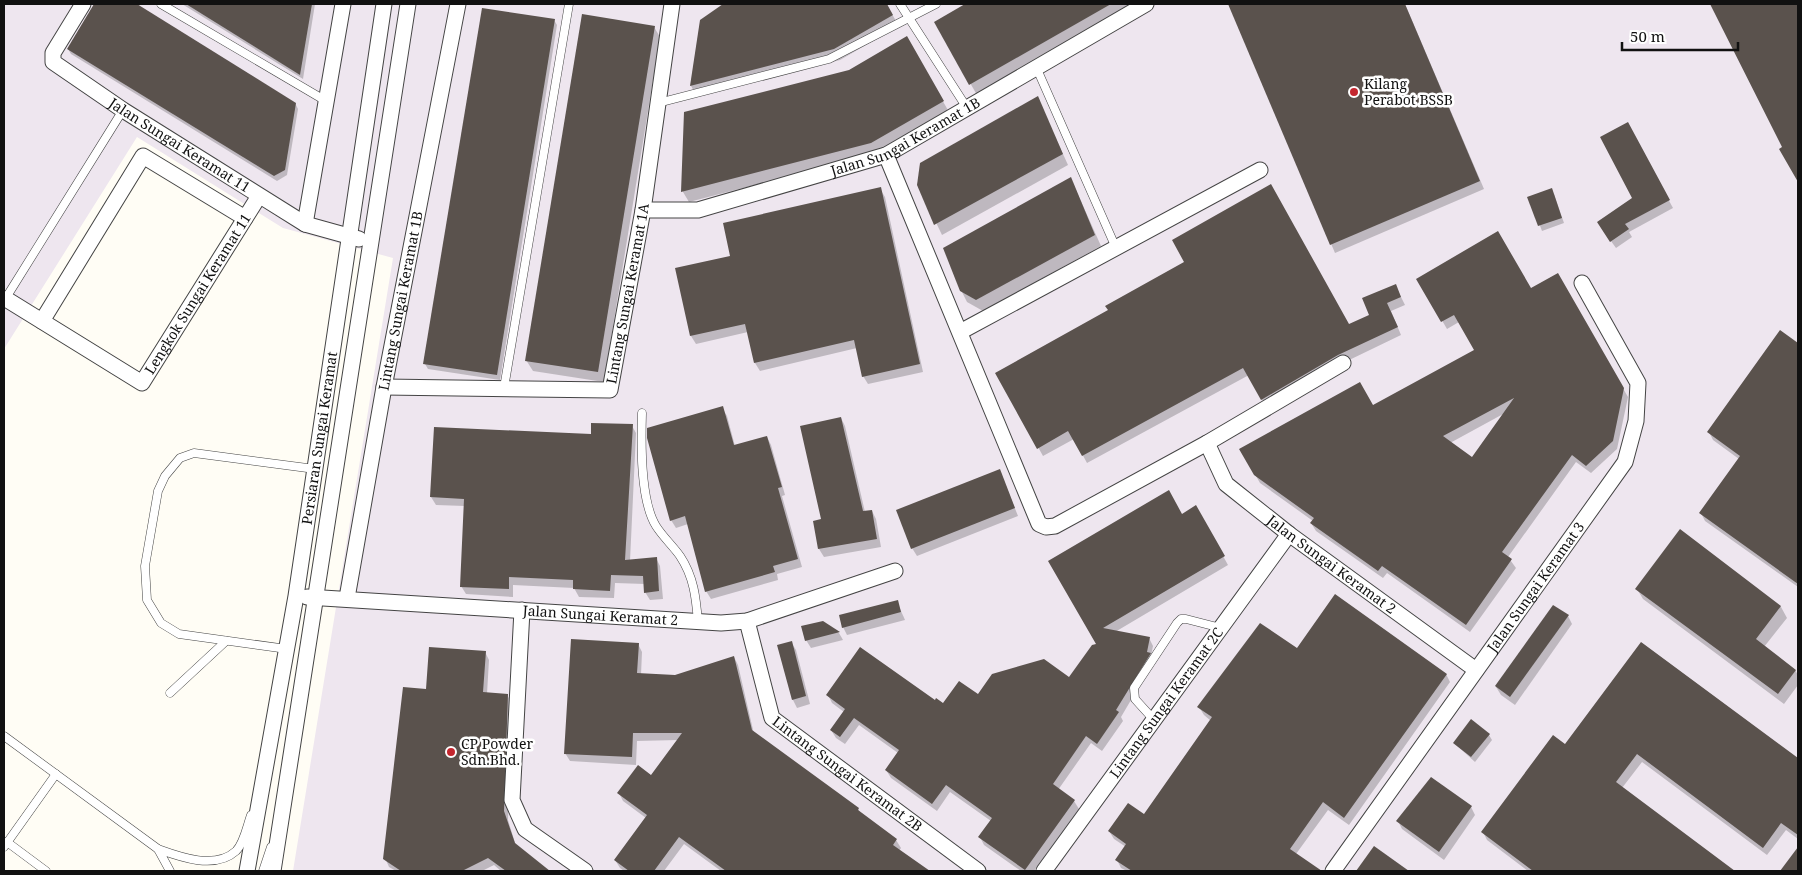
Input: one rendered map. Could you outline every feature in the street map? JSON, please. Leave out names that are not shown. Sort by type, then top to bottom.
[{"type":"street","name":"Jalan Sungai Keramat 11","points":[[83,4],[53,53],[53,62],[123,110],[304,224],[350,238],[371,241]]},
{"type":"street","points":[[304,224],[342,4]]},
{"type":"street","name":"Persiaran Sungai Keramat","points":[[247,871],[296,596],[384,4]]},
{"type":"street","name":"Persiaran Sungai Keramat","points":[[273,871],[408,4]]},
{"type":"street","name":"Lintang Sungai Keramat 1B","points":[[347,598],[384,387],[458,4]]},
{"type":"street","name":"Lintang Sungai Keramat 1A","points":[[384,387],[610,390],[643,210],[672,4]]},
{"type":"street","name":"Jalan Sungai Keramat 1B","points":[[643,210],[698,210],[886,154],[1146,4]]},
{"type":"street","points":[[886,154],[1039,524],[1046,528],[1055,526],[1207,443],[1343,363]]},
{"type":"street","points":[[42,321],[143,156],[245,218]]},
{"type":"street","points":[[960,332],[1260,170]]},
{"type":"street","name":"Lengkok Sungai Keramat 11","points":[[5,301],[42,321],[142,383],[259,196]]},
{"type":"street","name":"Jalan Sungai Keramat 3","points":[[1333,871],[1625,462],[1636,421],[1638,383],[1582,283]]},
{"type":"street","name":"Jalan Sungai Keramat 2","points":[[1207,443],[1226,484],[1289,534],[1476,670]]},
{"type":"street","name":"Lintang Sungai Keramat 2C","points":[[1044,871],[1289,534]]},
{"type":"street","name":"Jalan Sungai Keramat 2","points":[[296,596],[698,622],[747,621],[896,571]]},
{"type":"street","points":[[522,610],[512,800],[525,829],[585,871]]},
{"type":"street","name":"Lintang Sungai Keramat 2B","points":[[747,621],[772,718],[978,871]]},
{"type":"lane","points":[[160,4],[326,101]]},
{"type":"lane","points":[[504,388],[569,4]]},
{"type":"lane","points":[[900,4],[908,20],[967,108]]},
{"type":"lane","points":[[658,103],[829,59],[936,4]]},
{"type":"lane","points":[[1037,68],[1116,248]]},
{"type":"lane","points":[[5,301],[123,110]]},
{"type":"lane","points":[[642,413],[641,449],[644,488],[655,525],[681,557],[695,586],[698,622]]},
{"type":"lane","points":[[287,649],[179,634],[161,623],[147,600],[145,566],[151,524],[158,492],[164,476],[180,458],[194,453],[315,469]]},
{"type":"lane","points":[[1154,720],[1135,699],[1134,688],[1177,623],[1181,619],[1186,619],[1221,628]]},
{"type":"lane","points":[[170,693],[226,641]]},
{"type":"lane","points":[[4,736],[158,849],[185,858],[203,860],[226,857],[236,851],[241,842],[265,772]]},
{"type":"lane","points":[[46,871],[5,844],[56,774]]},
{"type":"lane","points":[[263,871],[280,828]]},
{"type":"lane","points":[[158,849],[170,871]]},
{"type":"shaded area","points":[[4,4],[1798,4],[1798,871],[293,871],[393,258],[283,228],[137,137],[4,349]]},
{"type":"building","points":[[94,4],[137,4],[296,103],[285,170],[274,176],[67,49]]},
{"type":"building","points":[[186,4],[312,4],[300,75]]},
{"type":"building","points":[[723,4],[887,4],[893,15],[834,49],[690,86],[700,20]]},
{"type":"building","points":[[965,4],[1111,4],[969,85],[934,22]]},
{"type":"building","name":"Kilang Perabot BSSB","points":[[1228,4],[1405,4],[1480,181],[1330,245]]},
{"type":"building","points":[[1710,4],[1798,4],[1798,182],[1779,149],[1782,147]]},
{"type":"building","points":[[482,8],[555,19],[497,375],[423,364]]},
{"type":"building","points":[[582,14],[655,26],[598,372],[525,361]]},
{"type":"building","points":[[907,36],[944,101],[871,143],[681,192],[684,112],[849,70]]},
{"type":"building","points":[[1038,96],[1063,154],[934,225],[917,185],[920,163]]},
{"type":"building","points":[[1628,122],[1670,200],[1625,224],[1629,229],[1610,242],[1597,222],[1632,198],[1600,137]]},
{"type":"building","points":[[1071,177],[1095,235],[976,300],[960,291],[943,248]]},
{"type":"building","points":[[1271,184],[1349,324],[1369,315],[1362,298],[1396,284],[1401,297],[1387,303],[1398,327],[1338,355],[1261,400],[1243,368],[1082,456],[1068,431],[1037,449],[995,373],[1108,310],[1105,306],[1184,262],[1172,240]]},
{"type":"building","points":[[881,187],[920,364],[862,377],[854,340],[754,363],[745,324],[690,336],[675,268],[730,256],[723,223]]},
{"type":"building","points":[[1552,188],[1562,218],[1538,226],[1527,197]]},
{"type":"building","points":[[1498,231],[1531,288],[1558,273],[1624,388],[1613,441],[1586,466],[1572,455],[1502,552],[1512,559],[1466,625],[1382,566],[1378,571],[1310,523],[1314,518],[1254,475],[1239,449],[1360,382],[1373,405],[1474,350],[1454,315],[1441,322],[1416,279]],"holes":[[[1514,398],[1472,457],[1443,436]]]},
{"type":"building","points":[[1780,330],[1798,343],[1798,584],[1699,513],[1740,456],[1707,432]]},
{"type":"building","points":[[723,406],[734,445],[767,436],[782,487],[778,488],[798,559],[773,566],[775,572],[705,592],[685,516],[670,521],[647,438],[647,428]]},
{"type":"building","points":[[841,417],[863,511],[872,510],[877,539],[818,549],[813,521],[821,519],[800,426]]},
{"type":"building","points":[[591,423],[633,424],[625,560],[657,557],[659,591],[644,593],[643,576],[611,575],[610,591],[573,589],[573,580],[509,577],[509,589],[460,587],[464,499],[430,497],[434,427],[591,434]]},
{"type":"building","points":[[1000,469],[1015,508],[911,549],[896,510]]},
{"type":"building","points":[[1169,490],[1182,514],[1196,505],[1225,556],[1103,628],[1150,637],[1147,652],[1151,653],[1116,710],[1119,712],[1097,744],[1086,736],[1053,784],[1075,800],[1025,870],[978,837],[992,818],[946,785],[932,804],[885,770],[899,750],[854,718],[840,737],[830,730],[845,709],[826,695],[860,647],[935,700],[936,698],[943,703],[959,681],[978,694],[992,674],[1044,659],[1069,677],[1092,645],[1096,644],[1048,561]]},
{"type":"building","points":[[1680,529],[1781,606],[1756,639],[1796,670],[1778,694],[1635,589]]},
{"type":"building","points":[[1335,594],[1447,674],[1344,818],[1323,802],[1290,849],[1322,871],[1132,871],[1115,860],[1126,844],[1108,831],[1128,803],[1144,814],[1212,717],[1197,707],[1260,623],[1297,648]]},
{"type":"building","points":[[898,600],[901,612],[842,628],[839,615]]},
{"type":"building","points":[[1553,605],[1569,615],[1510,697],[1495,686]]},
{"type":"building","points":[[823,621],[840,632],[805,641],[801,626]]},
{"type":"building","points":[[571,639],[639,643],[637,673],[675,675],[734,656],[752,730],[859,808],[858,810],[897,839],[893,845],[930,871],[726,871],[679,837],[654,871],[629,871],[614,860],[647,815],[617,793],[638,765],[651,775],[682,733],[633,733],[632,757],[564,754]]},
{"type":"building","points":[[792,641],[806,696],[792,700],[777,645]]},
{"type":"building","points":[[1641,642],[1798,758],[1798,835],[1781,823],[1763,848],[1637,754],[1616,782],[1735,871],[1533,871],[1481,832],[1553,735],[1565,744]]},
{"type":"building","name":"CP Powder Sdn.Bhd.","points":[[429,647],[486,651],[483,692],[508,694],[504,811],[515,843],[550,871],[506,871],[488,858],[462,871],[401,871],[383,859],[403,687],[426,689]]},
{"type":"building","points":[[1471,719],[1490,734],[1471,757],[1453,743]]},
{"type":"building","points":[[1431,777],[1472,806],[1439,852],[1396,821]]},
{"type":"building","points":[[1374,846],[1409,871],[1356,871]]},
{"type":"building","points":[[1798,847],[1798,871],[1780,871]]},
{"type":"place","name":"Kilang Perabot BSSB","points":[[1354,92]]},
{"type":"place","name":"CP Powder Sdn.Bhd.","points":[[451,752]]}]
